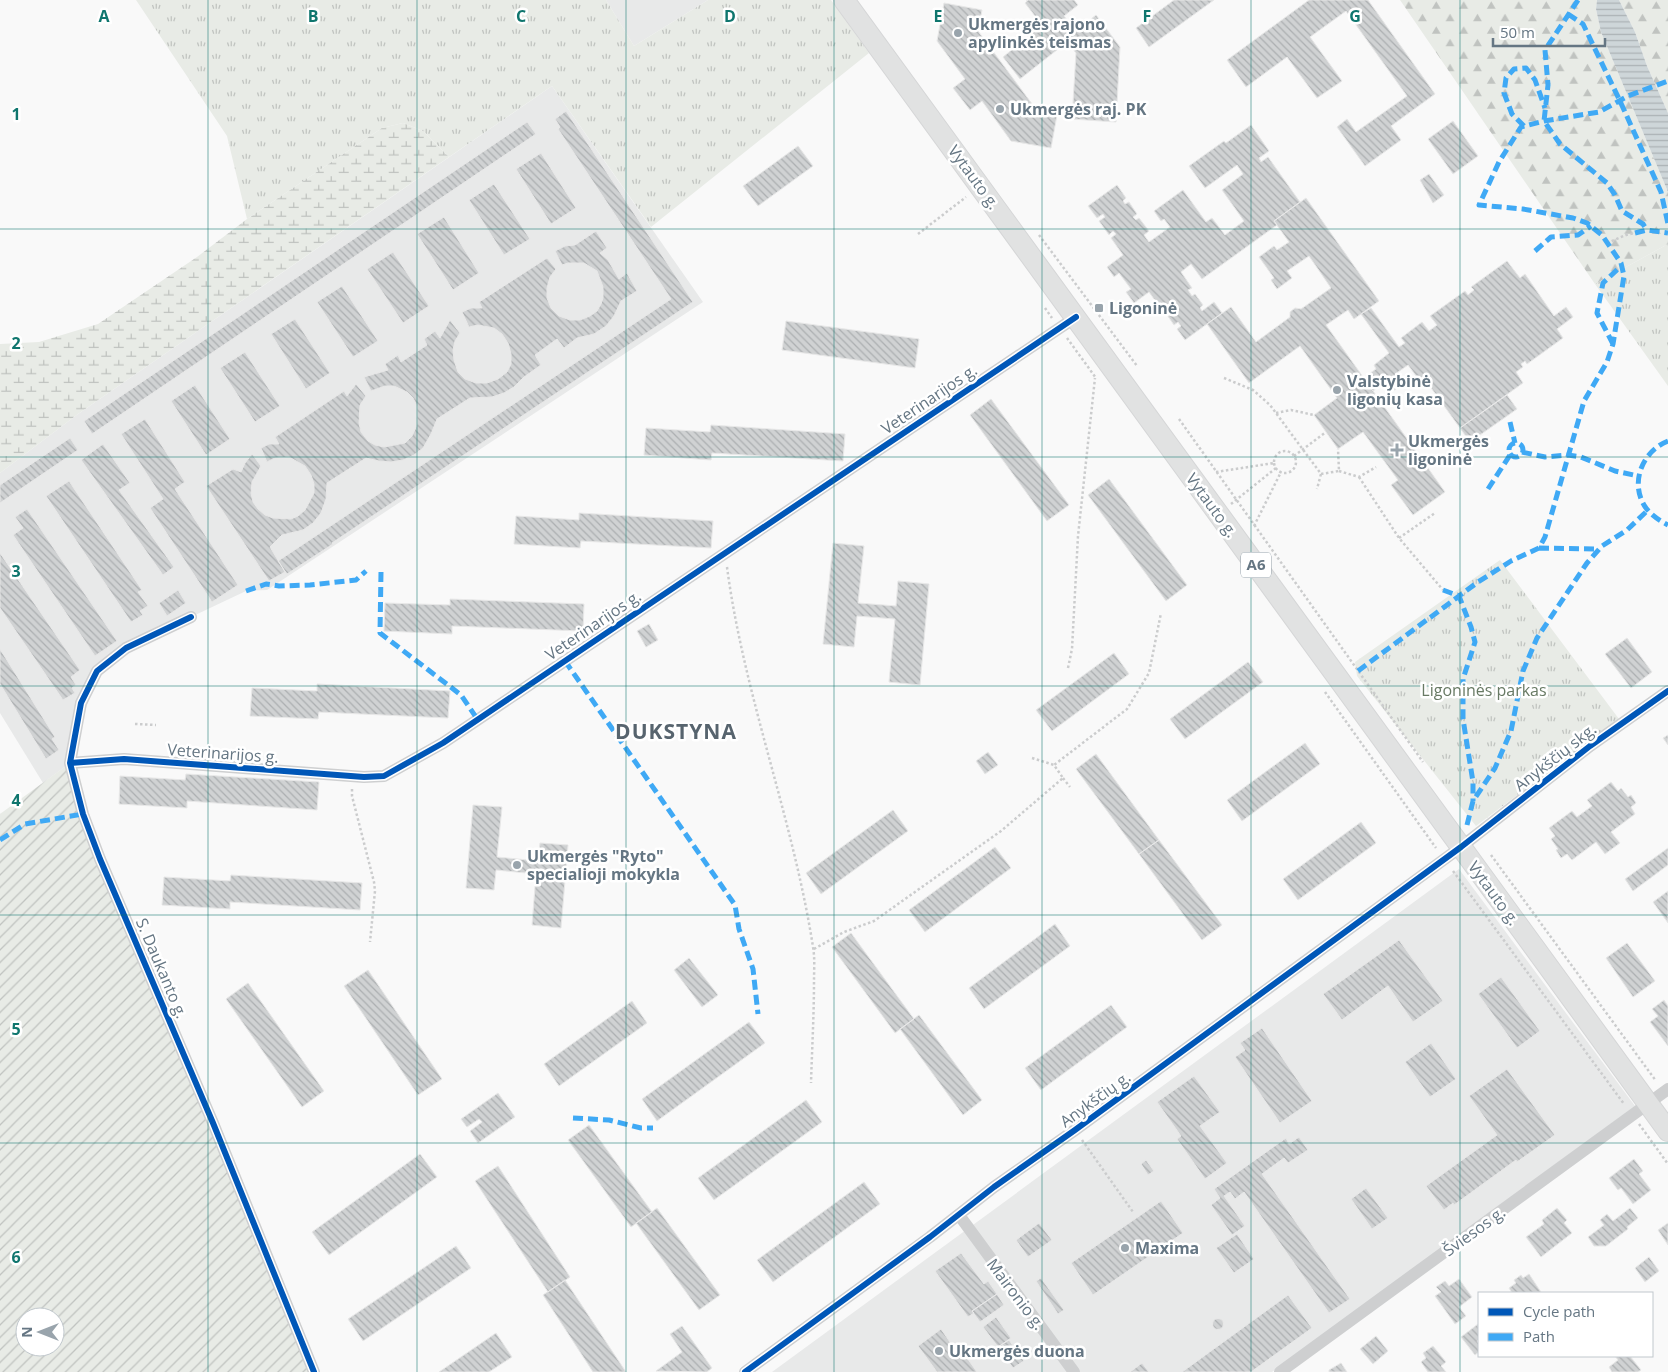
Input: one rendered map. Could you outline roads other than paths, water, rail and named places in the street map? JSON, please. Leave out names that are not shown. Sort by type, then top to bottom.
[{"type":"main road","name":"Vytauto g.","points":[[844,0],[1218,513],[1469,841],[1660,1095],[1668,1130]]},
{"type":"street","name":"Veterinarijos g.","points":[[70,763],[124,759],[353,776],[384,776],[443,743],[1076,316]]},
{"type":"street","name":"S. Daukanto g.","points":[[191,617],[126,648],[97,671],[81,703],[70,763],[82,814],[100,859],[213,1123],[314,1372]]},
{"type":"street","name":"Anykščių skg.","points":[[1469,841],[1590,746],[1668,691]]},
{"type":"street","name":"Anykščių g.","points":[[751,1370],[994,1187],[1075,1130],[1469,841]]},
{"type":"street","name":"Šviesos g.","points":[[1280,1372],[1660,1095]]},
{"type":"street","name":"Maironio g.","points":[[959,1215],[1074,1372]]},
{"type":"place","name":"Ukmergės rajono apylinkės teismas","points":[[958,33]]},
{"type":"place","name":"Ukmergės raj. PK","points":[[1000,109]]},
{"type":"place","name":"Ligoninė","points":[[1099,308]]},
{"type":"place","name":"Valstybinė ligonių kasa","points":[[1337,390]]},
{"type":"place","name":"Ukmergės ligoninė","points":[[1397,450]]},
{"type":"place","name":"Ukmergės \"Ryto\" specialioji mokykla","points":[[517,865]]},
{"type":"place","name":"Maxima","points":[[1125,1248]]},
{"type":"place","name":"Ukmergės duona","points":[[939,1351]]},
{"type":"district","name":"DUKSTYNA","points":[[676,732]]},
{"type":"park label","name":"Ligoninės parkas","points":[[1484,690]]}]
